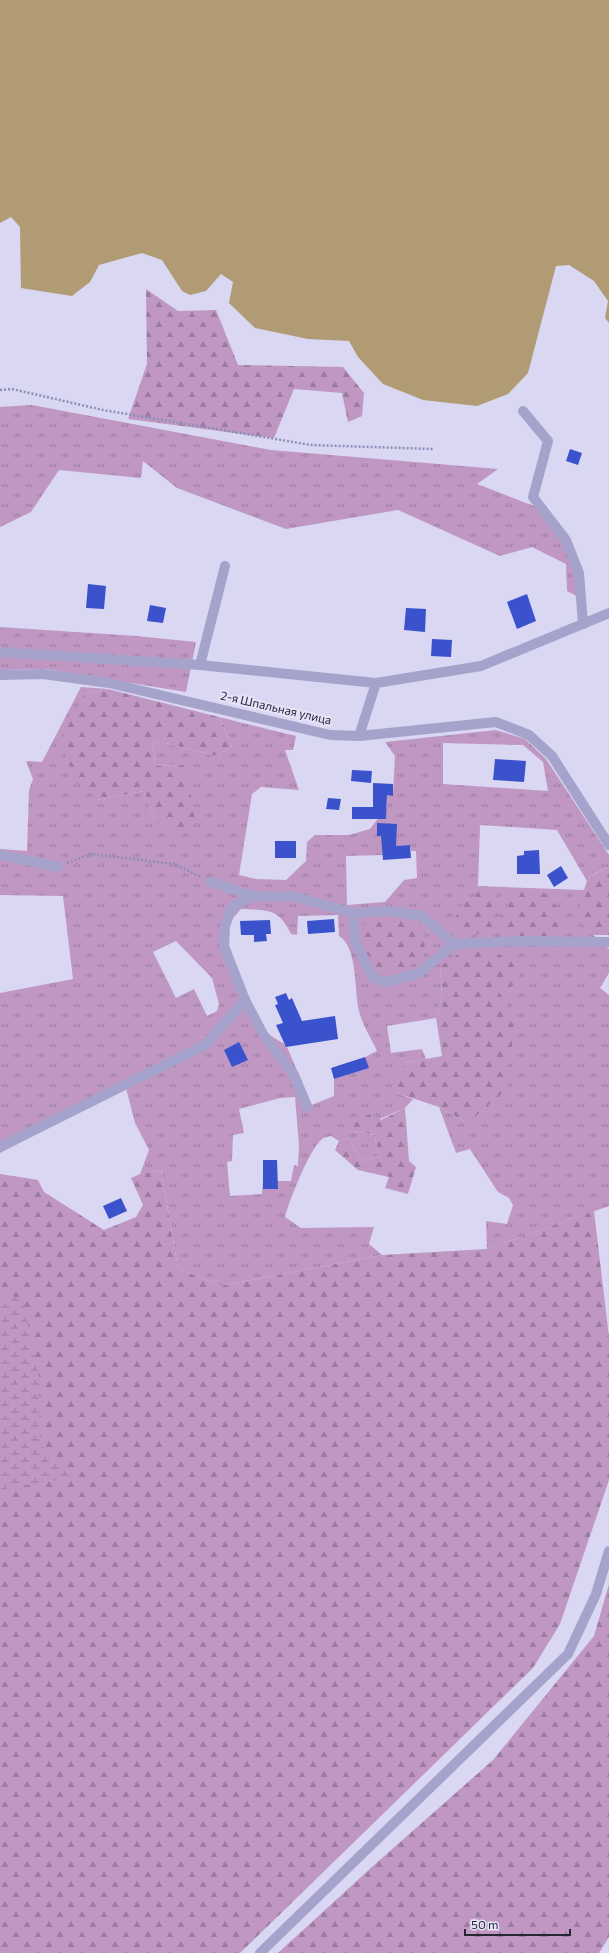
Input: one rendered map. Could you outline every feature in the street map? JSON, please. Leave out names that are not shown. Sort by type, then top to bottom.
[{"type":"street","points":[[523,411],[548,441],[533,496],[569,546],[579,573],[583,624]]},
{"type":"street","points":[[200,665],[224,566]]},
{"type":"street","points":[[0,652],[200,665],[376,683],[481,666],[609,613]]},
{"type":"street","name":"2-я Шпальная улица","points":[[0,675],[43,674],[109,683],[330,735],[358,736],[496,722],[528,735],[552,756],[609,845]]},
{"type":"street","points":[[358,736],[376,683]]},
{"type":"street","points":[[0,855],[58,866]]},
{"type":"street","points":[[211,882],[253,896],[296,897],[353,913],[389,911],[422,916],[454,944]]},
{"type":"street","points":[[253,896],[232,907],[225,926],[224,946],[245,1000],[263,1034],[294,1075],[307,1107]]},
{"type":"street","points":[[353,913],[355,941],[373,978],[388,982],[419,973],[454,944],[522,941],[609,942]]},
{"type":"street","points":[[0,1147],[205,1044],[245,1000]]},
{"type":"street","points":[[260,1953],[568,1654],[596,1594],[609,1551]]},
{"type":"path","points":[[0,390],[12,389],[103,410],[312,445],[433,449]]},
{"type":"path","points":[[58,866],[91,854],[174,864],[211,882]]},
{"type":"green space","points":[[146,289],[178,311],[216,310],[238,365],[343,367],[364,393],[362,416],[348,422],[342,393],[294,389],[274,438],[128,419],[147,364]]},
{"type":"green space","points":[[32,405],[271,450],[498,469],[477,484],[539,508],[564,541],[577,574],[579,597],[567,591],[566,564],[532,547],[500,556],[398,510],[286,529],[177,488],[143,461],[141,478],[59,470],[31,512],[0,527],[0,407]]},
{"type":"green space","points":[[0,627],[136,636],[196,642],[186,692],[46,669],[0,670]]},
{"type":"green space","points":[[81,687],[108,689],[85,694],[97,800],[144,791],[155,820],[186,765],[155,766],[153,740],[217,756],[232,746],[219,717],[296,736],[293,750],[285,750],[299,790],[261,787],[252,794],[239,875],[256,879],[286,880],[306,861],[307,842],[315,835],[349,835],[370,829],[387,807],[387,795],[393,795],[395,756],[385,742],[496,730],[525,739],[546,759],[609,855],[609,867],[589,876],[593,935],[609,949],[609,973],[600,988],[609,995],[609,1206],[487,1249],[486,1221],[507,1224],[513,1205],[509,1198],[498,1192],[470,1149],[456,1153],[439,1107],[468,1123],[440,966],[442,996],[436,1018],[387,1026],[391,1053],[422,1049],[426,1059],[405,1063],[397,1093],[413,1099],[405,1108],[353,1131],[375,1135],[378,1156],[362,1161],[348,1138],[339,1141],[331,1136],[323,1138],[317,1144],[306,1163],[285,1217],[301,1228],[374,1227],[369,1244],[382,1255],[220,1286],[178,1268],[161,1170],[140,1174],[149,1150],[135,1123],[126,1088],[0,1153],[0,993],[73,979],[63,896],[0,895],[0,849],[27,851],[29,790],[33,779],[26,761],[42,762]],"holes":[[[443,743],[523,745],[543,762],[548,791],[443,784]],[[480,825],[557,830],[587,881],[584,890],[478,886]],[[410,845],[411,851],[416,851],[417,878],[404,880],[385,902],[347,905],[346,856],[383,855],[387,847]],[[241,909],[265,910],[271,912],[282,919],[291,934],[297,935],[298,916],[338,915],[339,936],[345,942],[352,959],[360,1016],[377,1051],[365,1057],[368,1068],[334,1079],[334,1096],[312,1105],[286,1045],[266,1033],[233,964],[228,943],[228,928],[232,919]],[[176,941],[212,978],[219,1004],[217,1011],[207,1016],[194,989],[176,998],[153,952]],[[295,1097],[299,1145],[298,1166],[294,1165],[291,1181],[263,1181],[262,1194],[230,1196],[227,1162],[232,1161],[233,1135],[244,1133],[239,1109],[280,1098]]]},
{"type":"green space","points":[[108,689],[219,717],[232,746],[217,756],[153,740],[155,766],[186,765],[195,820],[181,833],[155,820],[144,791],[97,800],[68,764],[61,739],[85,694]]},
{"type":"green space","points":[[609,867],[609,935],[593,935],[576,918],[590,876]]},
{"type":"green space","points":[[484,887],[498,887],[491,930],[466,937],[454,922],[460,907]]},
{"type":"green space","points":[[517,888],[540,889],[562,912],[562,927],[558,936],[510,936],[499,920]]},
{"type":"green space","points":[[377,916],[417,919],[425,935],[424,955],[400,973],[379,971],[364,949],[362,926]]},
{"type":"green space","points":[[463,951],[495,952],[519,966],[518,983],[499,992],[515,1015],[507,1089],[468,1123],[439,1107],[397,1093],[393,1082],[405,1063],[442,1056],[436,1018],[442,996],[440,966]]},
{"type":"green space","points":[[405,1108],[409,1161],[416,1167],[408,1194],[385,1188],[389,1177],[358,1170],[335,1150],[339,1141],[348,1138],[362,1161],[378,1156],[375,1135],[353,1131],[350,1122],[371,1114],[381,1120]]},
{"type":"green space","points":[[161,1170],[178,1268],[220,1286],[382,1255],[487,1249],[594,1211],[609,1337],[609,1480],[560,1624],[533,1668],[240,1953],[0,1953],[0,1174],[38,1180],[44,1192],[104,1230],[136,1217],[143,1205],[131,1178],[140,1174]]},
{"type":"green space","points":[[0,1294],[22,1298],[39,1375],[40,1443],[71,1478],[0,1490]]},
{"type":"green space","points":[[609,1584],[609,1937],[599,1953],[278,1953],[373,1866],[493,1760],[594,1636]]},
{"type":"shaded area","points":[[0,0],[609,0],[609,323],[605,318],[608,301],[594,281],[569,265],[556,266],[528,373],[508,394],[477,406],[423,400],[383,384],[358,357],[349,341],[308,339],[255,328],[229,303],[233,282],[221,274],[206,291],[190,295],[182,291],[162,260],[142,253],[99,265],[90,282],[72,296],[21,288],[20,227],[11,217],[0,223]]},
{"type":"building","points":[[570,449],[582,453],[578,465],[566,461]]},
{"type":"building","points":[[88,584],[106,586],[104,609],[86,608]]},
{"type":"building","points":[[527,594],[536,621],[517,629],[507,602]]},
{"type":"building","points":[[150,605],[166,608],[163,623],[147,621]]},
{"type":"building","points":[[406,608],[426,609],[425,632],[404,630]]},
{"type":"building","points":[[432,639],[452,640],[451,657],[431,656]]},
{"type":"building","points":[[495,759],[526,761],[524,782],[493,780]]},
{"type":"building","points":[[352,770],[372,771],[371,783],[351,781]]},
{"type":"building","points":[[373,783],[393,784],[393,796],[387,795],[386,819],[352,819],[352,807],[373,807]]},
{"type":"building","points":[[328,798],[341,799],[339,810],[326,809]]},
{"type":"building","points":[[377,823],[397,824],[396,846],[410,845],[411,858],[383,860],[381,836],[377,836]]},
{"type":"building","points":[[275,841],[296,841],[296,858],[275,858]]},
{"type":"building","points":[[539,850],[540,874],[517,874],[517,856],[524,855],[524,851]]},
{"type":"building","points":[[561,866],[568,878],[554,887],[547,875]]},
{"type":"building","points":[[334,919],[335,932],[308,934],[307,921]]},
{"type":"building","points":[[270,920],[271,934],[266,934],[267,941],[254,942],[254,935],[241,935],[240,921]]},
{"type":"building","points":[[286,993],[289,1000],[292,998],[302,1021],[335,1016],[338,1039],[286,1047],[276,1025],[283,1023],[275,1005],[278,1004],[275,997]]},
{"type":"building","points":[[239,1042],[248,1060],[232,1067],[224,1050]]},
{"type":"building","points":[[365,1057],[369,1068],[334,1079],[331,1068]]},
{"type":"building","points":[[263,1160],[277,1160],[278,1189],[263,1189]]},
{"type":"building","points":[[121,1198],[127,1211],[109,1219],[103,1206]]}]
